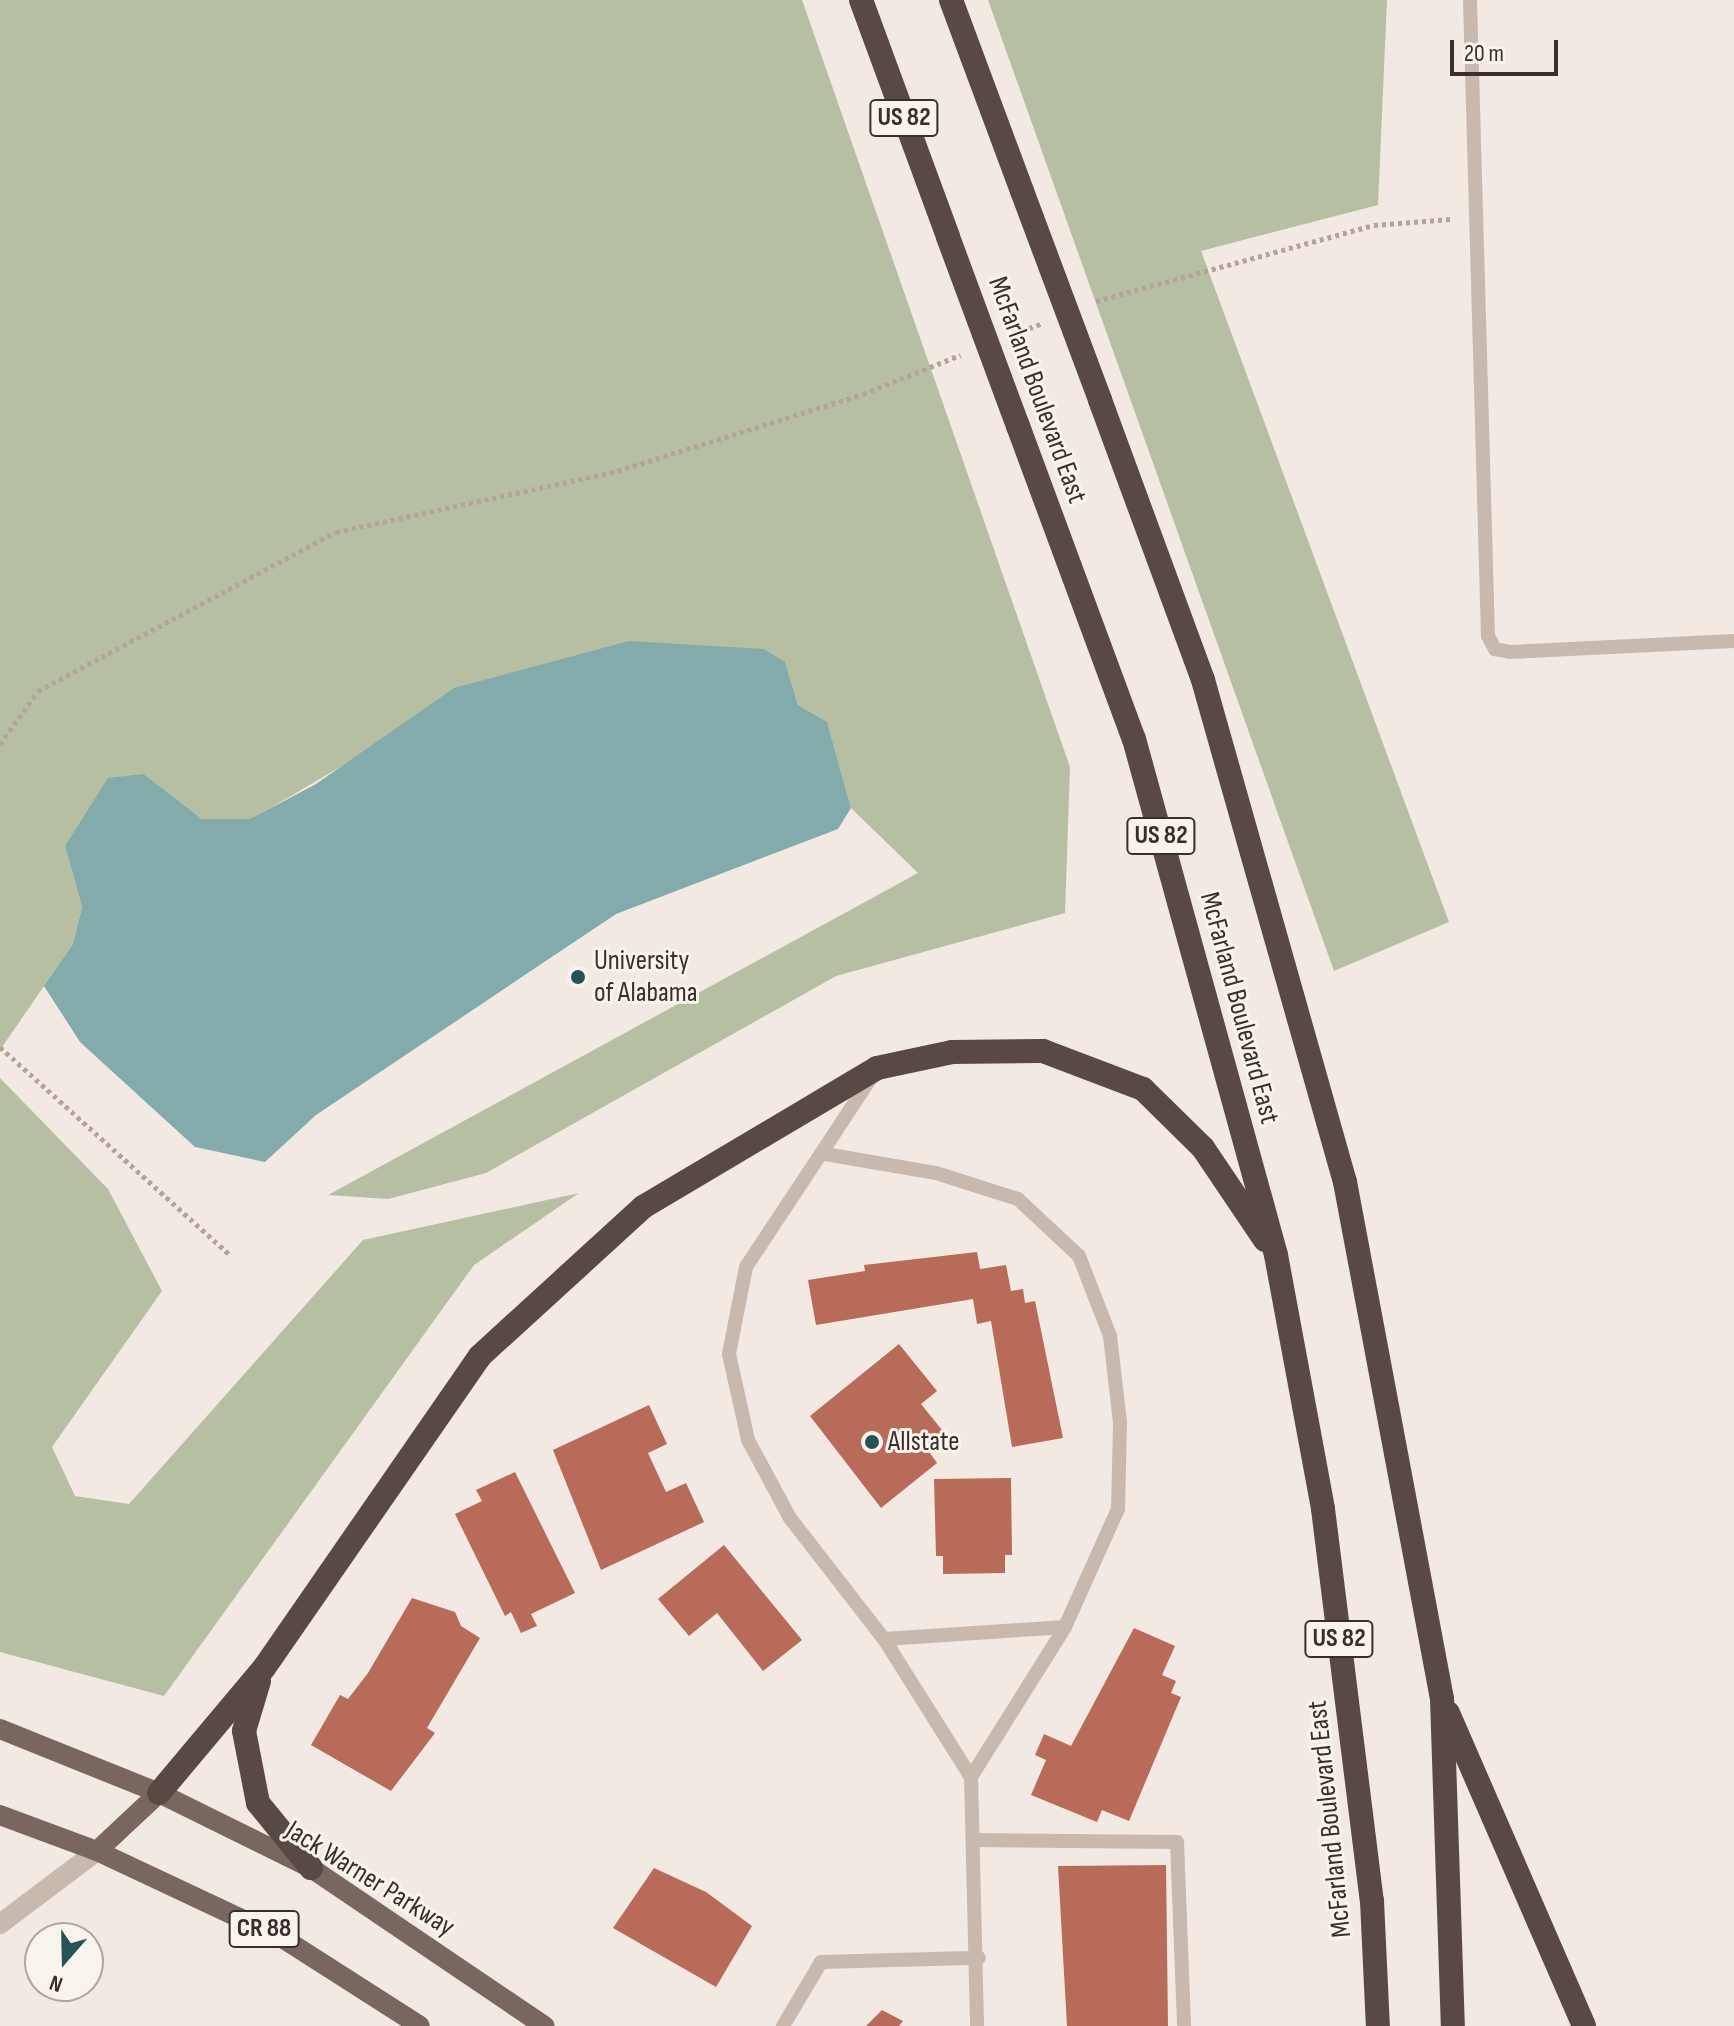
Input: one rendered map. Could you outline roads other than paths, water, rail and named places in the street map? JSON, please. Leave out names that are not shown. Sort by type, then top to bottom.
[{"type":"highway","name":"McFarland Boulevard East","points":[[861,0],[1134,739],[1276,1255],[1323,1509],[1372,1901],[1378,2026]]},
{"type":"highway","name":"McFarland Boulevard East","points":[[951,0],[1203,680],[1342,1168],[1442,1699],[1453,2026]]},
{"type":"highway","points":[[159,1793],[264,1668],[480,1356],[643,1207],[877,1068],[952,1052],[1043,1051],[1143,1089],[1203,1148],[1276,1255]]},
{"type":"highway","points":[[264,1668],[244,1731],[258,1803],[311,1868]]},
{"type":"highway","points":[[1442,1699],[1584,2026]]},
{"type":"main road","name":"CR 88","points":[[0,1729],[159,1793]]},
{"type":"main road","points":[[97,1851],[159,1793]]},
{"type":"main road","name":"Jack Warner Parkway","points":[[159,1793],[311,1868],[544,2026]]},
{"type":"main road","name":"CR 88","points":[[0,1815],[97,1851],[284,1939],[420,2026]]},
{"type":"street","points":[[0,1924],[97,1851]]},
{"type":"lane","points":[[1470,0],[1480,217],[1488,636],[1495,649],[1510,652],[1734,641]]},
{"type":"lane","points":[[877,1068],[825,1154],[746,1267],[729,1354],[748,1440],[790,1518],[884,1639],[971,1777],[979,1958],[977,2026]]},
{"type":"lane","points":[[825,1154],[936,1173],[1018,1199],[1079,1256],[1110,1336],[1120,1422],[1118,1509],[1065,1627],[971,1777]]},
{"type":"lane","points":[[884,1639],[1065,1627]]},
{"type":"lane","points":[[975,1840],[1177,1842],[1184,2026]]},
{"type":"lane","points":[[783,2026],[821,1962],[979,1958]]},
{"type":"water","points":[[629,641],[764,649],[785,662],[798,705],[827,722],[851,808],[838,829],[616,914],[316,1115],[265,1162],[195,1147],[80,1042],[44,986],[73,944],[82,907],[65,846],[108,778],[144,774],[202,819],[250,819],[316,784],[454,688]]},
{"type":"place","name":"University of Alabama","points":[[578,977]]},
{"type":"place","name":"Allstate","points":[[872,1442]]}]
